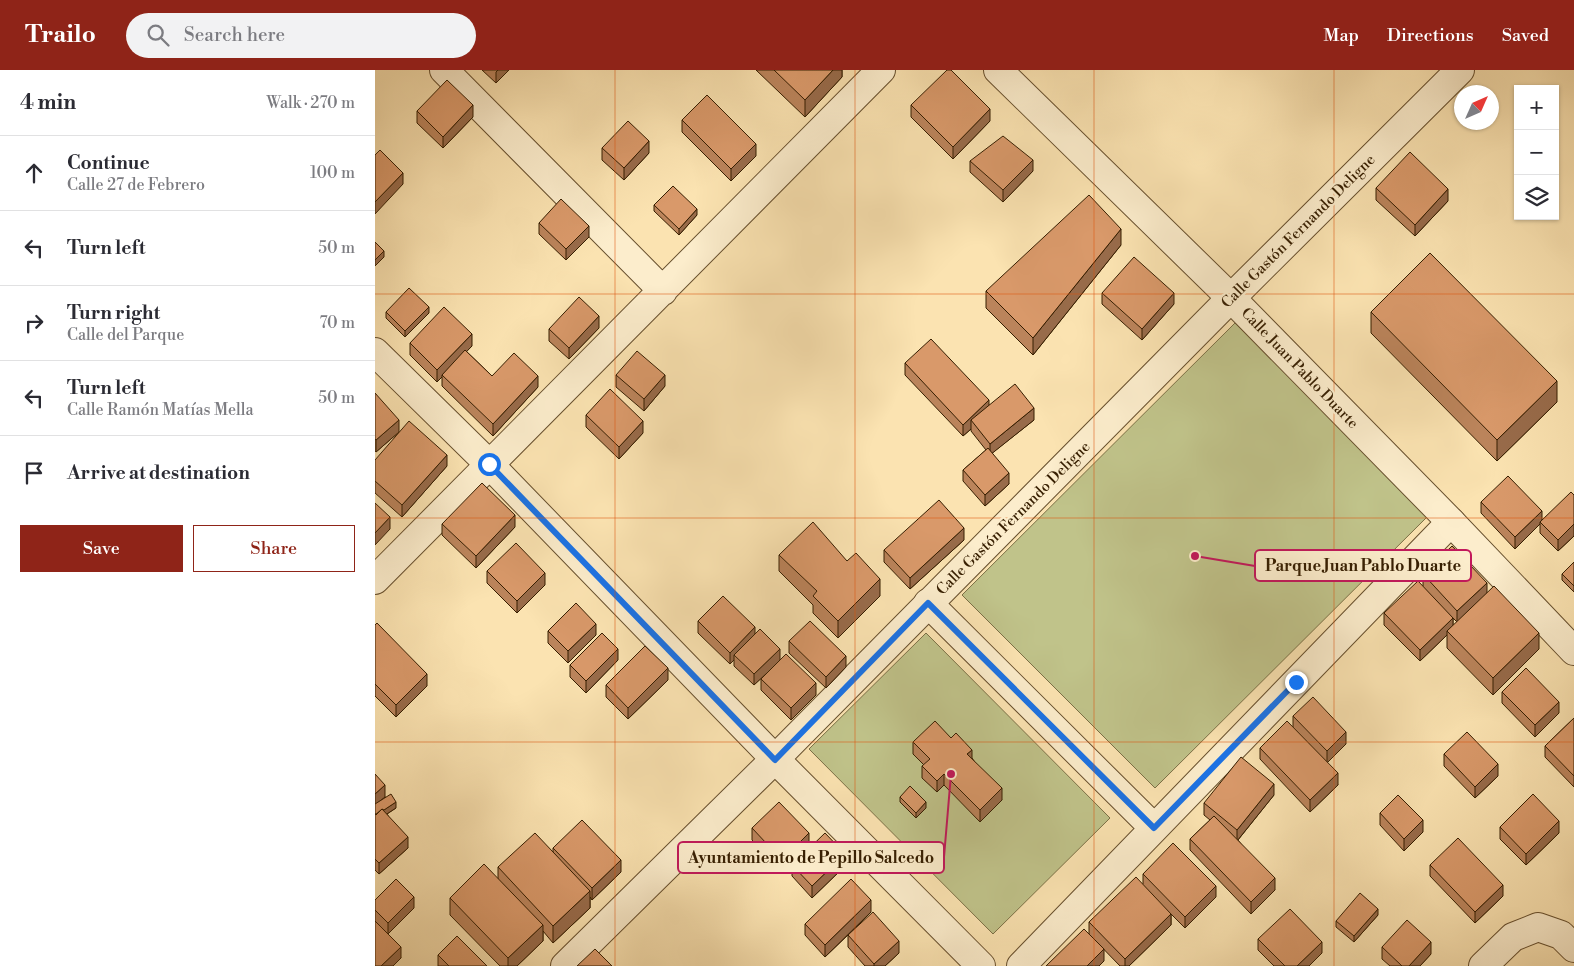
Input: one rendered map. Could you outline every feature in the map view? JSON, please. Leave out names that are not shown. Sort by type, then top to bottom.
[{"type":"street","points":[[444,70],[663,291]]},
{"type":"street","points":[[375,580],[881,70]]},
{"type":"street","name":"Calle Juan Pablo Duarte","points":[[998,70],[1231,298],[1451,522],[1574,651]]},
{"type":"street","name":"Calle Gastón Fernando Deligne","points":[[565,966],[775,760],[928,603],[1460,70]]},
{"type":"street","points":[[375,352],[489,464],[775,760],[981,966]]},
{"type":"street","points":[[1021,966],[1451,522]]},
{"type":"street","points":[[928,603],[1154,828]]},
{"type":"street","points":[[1483,966],[1513,937],[1538,927],[1561,935],[1574,948]]},
{"type":"green space","points":[[1235,323],[1428,516],[1155,788],[962,595]]},
{"type":"green space","points":[[926,633],[1110,818],[993,934],[809,749]],"holes":[[[930,771],[1002,800],[944,785],[937,792],[923,778]]]},
{"type":"building","points":[[774,70],[833,70],[805,100]]},
{"type":"building","points":[[947,70],[951,70],[990,109],[953,147],[911,105]]},
{"type":"building","points":[[447,80],[473,105],[443,137],[417,111]]},
{"type":"building","points":[[707,95],[756,144],[731,169],[682,120]]},
{"type":"building","points":[[628,121],[649,141],[624,168],[602,148]]},
{"type":"building","points":[[1003,136],[1033,160],[1003,190],[970,161]]},
{"type":"building","points":[[380,150],[403,173],[375,202],[375,155]]},
{"type":"building","points":[[1410,152],[1448,189],[1415,225],[1376,188]]},
{"type":"building","points":[[673,186],[697,209],[679,229],[654,205]]},
{"type":"building","points":[[1089,195],[1121,229],[1033,338],[986,291]]},
{"type":"building","points":[[561,199],[589,226],[566,249],[539,223]]},
{"type":"building","points":[[375,242],[384,251],[375,260]]},
{"type":"building","points":[[1430,253],[1557,381],[1497,440],[1371,312]]},
{"type":"building","points":[[1134,257],[1174,293],[1142,329],[1102,293]]},
{"type":"building","points":[[409,288],[429,307],[405,331],[386,312]]},
{"type":"building","points":[[579,297],[599,316],[569,348],[549,329]]},
{"type":"building","points":[[444,307],[472,334],[437,370],[410,343]]},
{"type":"building","points":[[931,339],[989,400],[963,425],[905,363]]},
{"type":"building","points":[[465,350],[492,376],[514,353],[538,376],[493,424],[442,375]]},
{"type":"building","points":[[637,351],[665,375],[644,399],[616,375]]},
{"type":"building","points":[[1015,384],[1034,408],[990,444],[971,420]]},
{"type":"building","points":[[610,389],[643,421],[619,447],[586,415]]},
{"type":"building","points":[[375,393],[399,420],[376,440],[375,439]]},
{"type":"building","points":[[409,421],[447,455],[402,505],[375,481],[375,460]]},
{"type":"building","points":[[988,448],[1009,473],[985,495],[963,470]]},
{"type":"building","points":[[1508,476],[1542,511],[1515,537],[1481,502]]},
{"type":"building","points":[[482,483],[515,515],[476,556],[442,524]]},
{"type":"building","points":[[1571,492],[1574,495],[1574,524],[1558,540],[1540,522]]},
{"type":"building","points":[[939,500],[964,528],[910,578],[884,550]]},
{"type":"building","points":[[375,503],[390,517],[375,533]]},
{"type":"building","points":[[813,522],[847,561],[856,553],[880,579],[838,621],[813,596],[817,591],[779,555]]},
{"type":"building","points":[[516,543],[545,573],[517,601],[487,571]]},
{"type":"building","points":[[1452,546],[1487,583],[1457,611],[1423,574]]},
{"type":"building","points":[[1574,562],[1574,586],[1562,574]]},
{"type":"building","points":[[1418,581],[1453,618],[1420,650],[1384,613]]},
{"type":"building","points":[[1494,586],[1539,633],[1493,678],[1447,631]]},
{"type":"building","points":[[723,596],[755,627],[730,653],[698,621]]},
{"type":"building","points":[[576,603],[596,624],[568,651],[548,631]]},
{"type":"building","points":[[810,621],[846,656],[826,677],[789,641]]},
{"type":"building","points":[[377,623],[427,674],[396,705],[375,684],[375,625]]},
{"type":"building","points":[[760,629],[780,649],[754,674],[734,655]]},
{"type":"building","points":[[602,633],[618,649],[586,681],[570,665]]},
{"type":"building","points":[[645,646],[668,668],[628,708],[606,685]]},
{"type":"building","points":[[786,654],[816,683],[791,708],[761,679]]},
{"type":"building","points":[[1526,668],[1559,702],[1535,725],[1502,692]]},
{"type":"building","points":[[1313,697],[1346,732],[1327,751],[1293,716]]},
{"type":"building","points":[[1574,718],[1574,776],[1545,746]]},
{"type":"building","points":[[935,721],[951,738],[956,733],[972,750],[967,754],[1002,788],[980,810],[944,774],[937,781],[922,766],[930,759],[913,742]]},
{"type":"building","points":[[1287,721],[1338,773],[1310,800],[1260,748]]},
{"type":"building","points":[[1467,732],[1498,764],[1475,787],[1444,754]]},
{"type":"building","points":[[1241,757],[1274,784],[1237,830],[1204,803]]},
{"type":"building","points":[[375,774],[385,785],[375,794]]},
{"type":"building","points":[[910,786],[926,802],[916,813],[900,797]]},
{"type":"building","points":[[391,794],[396,802],[384,810],[382,809],[376,815],[375,804]]},
{"type":"building","points":[[1533,794],[1559,821],[1526,854],[1500,827]]},
{"type":"building","points":[[1398,795],[1423,820],[1404,839],[1380,813]]},
{"type":"building","points":[[779,802],[809,833],[782,860],[752,828]]},
{"type":"building","points":[[382,809],[408,837],[379,863],[375,859],[375,815]]},
{"type":"building","points":[[1214,816],[1275,878],[1251,902],[1190,839]]},
{"type":"building","points":[[582,820],[621,860],[592,888],[553,848]]},
{"type":"building","points":[[535,833],[590,891],[553,926],[498,867]]},
{"type":"building","points":[[825,833],[845,854],[812,886],[792,865]]},
{"type":"building","points":[[1458,838],[1503,885],[1475,912],[1430,865]]},
{"type":"building","points":[[1173,843],[1216,886],[1185,917],[1143,874]]},
{"type":"building","points":[[484,864],[543,925],[508,958],[450,898]]},
{"type":"building","points":[[1136,877],[1171,914],[1125,959],[1089,922]]},
{"type":"building","points":[[396,879],[414,897],[388,923],[375,910],[375,900]]},
{"type":"building","points":[[851,879],[871,900],[825,945],[805,924]]},
{"type":"building","points":[[1360,893],[1378,909],[1354,936],[1336,921]]},
{"type":"building","points":[[1290,909],[1322,942],[1297,966],[1285,966],[1258,939]]},
{"type":"building","points":[[873,912],[899,941],[874,964],[848,935]]},
{"type":"building","points":[[1407,920],[1431,942],[1409,966],[1402,966],[1382,947]]},
{"type":"building","points":[[375,921],[401,947],[381,966],[375,966]]},
{"type":"building","points":[[1084,929],[1104,949],[1087,966],[1046,966]]},
{"type":"building","points":[[457,936],[487,966],[449,966],[438,955]]},
{"type":"building","points":[[595,949],[612,966],[577,966]]},
{"type":"place","name":"Parque Juan Pablo Duarte","points":[[1195,556]]},
{"type":"place","name":"Ayuntamiento de Pepillo Salcedo","points":[[951,774]]},
{"type":"route","points":[[489,464],[775,760],[928,603],[1154,828],[1296,682]]}]
